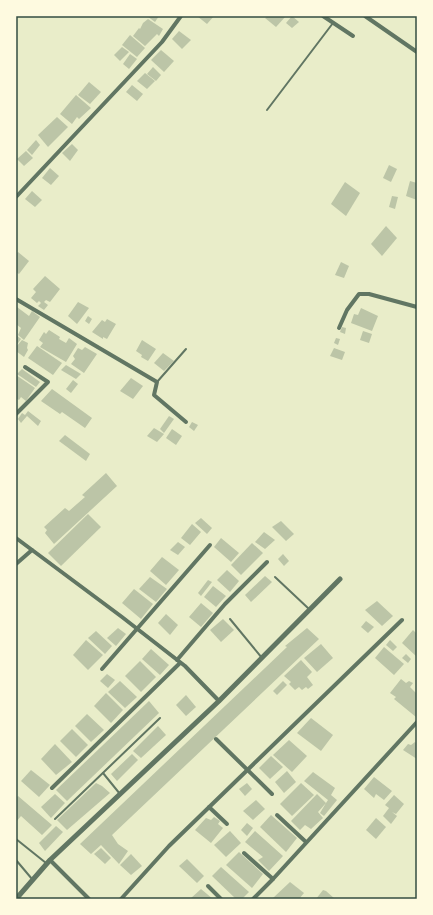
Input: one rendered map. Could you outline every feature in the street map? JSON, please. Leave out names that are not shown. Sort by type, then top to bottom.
[{"type":"street","points":[[16,197],[162,42],[181,16]]},
{"type":"street","points":[[323,16],[353,36]]},
{"type":"street","points":[[365,16],[417,52]]},
{"type":"street","points":[[339,328],[346,310],[359,294],[369,294],[417,307]]},
{"type":"street","points":[[16,299],[157,382],[154,395],[186,422]]},
{"type":"street","points":[[16,414],[48,382],[25,367]]},
{"type":"street","points":[[16,538],[179,661],[219,701]]},
{"type":"street","points":[[102,669],[210,545]]},
{"type":"street","points":[[16,564],[32,550]]},
{"type":"street","points":[[52,788],[179,661],[225,604],[267,562]]},
{"type":"street","points":[[16,899],[48,862],[263,659],[340,579]]},
{"type":"street","points":[[121,899],[169,846],[402,620]]},
{"type":"street","points":[[253,899],[417,722]]},
{"type":"street","points":[[216,739],[272,794]]},
{"type":"street","points":[[209,807],[227,824]]},
{"type":"street","points":[[277,815],[306,842]]},
{"type":"street","points":[[244,853],[273,879]]},
{"type":"street","points":[[48,862],[89,899]]},
{"type":"street","points":[[208,886],[221,899]]},
{"type":"lane","points":[[267,110],[333,24]]},
{"type":"lane","points":[[157,382],[186,349]]},
{"type":"lane","points":[[276,576],[310,610]]},
{"type":"lane","points":[[230,619],[263,659]]},
{"type":"lane","points":[[55,819],[160,718]]},
{"type":"lane","points":[[103,773],[120,794]]},
{"type":"lane","points":[[16,839],[48,862]]},
{"type":"lane","points":[[16,860],[32,879]]},
{"type":"building","points":[[147,16],[159,16],[155,22]]},
{"type":"building","points":[[197,16],[214,16],[207,24]]},
{"type":"building","points":[[268,16],[286,16],[276,27],[265,18]]},
{"type":"building","points":[[292,16],[299,22],[292,28],[286,23]]},
{"type":"building","points":[[148,19],[163,29],[159,36],[157,34],[145,46],[133,36]]},
{"type":"building","points":[[179,31],[191,40],[182,49],[172,39]]},
{"type":"building","points":[[130,35],[145,48],[137,57],[122,45]]},
{"type":"building","points":[[122,47],[129,52],[120,61],[114,55]]},
{"type":"building","points":[[161,50],[174,61],[164,72],[151,60]]},
{"type":"building","points":[[130,54],[137,59],[129,69],[123,64]]},
{"type":"building","points":[[153,67],[161,75],[156,81],[147,74]]},
{"type":"building","points":[[145,73],[155,81],[147,89],[137,81]]},
{"type":"building","points":[[89,82],[101,92],[90,104],[78,95]]},
{"type":"building","points":[[132,85],[143,94],[137,101],[126,92]]},
{"type":"building","points":[[76,95],[91,108],[79,119],[77,117],[72,124],[60,114]]},
{"type":"building","points":[[57,117],[68,127],[48,147],[38,135]]},
{"type":"building","points":[[36,140],[40,145],[32,155],[27,150]]},
{"type":"building","points":[[72,144],[78,150],[70,161],[62,153]]},
{"type":"building","points":[[26,151],[33,158],[24,166],[17,159]]},
{"type":"building","points":[[389,165],[397,169],[391,182],[383,178]]},
{"type":"building","points":[[50,168],[59,176],[51,185],[42,178]]},
{"type":"building","points":[[410,181],[417,183],[417,200],[406,196]]},
{"type":"building","points":[[345,182],[360,193],[346,216],[331,204]]},
{"type":"building","points":[[32,191],[42,200],[35,207],[25,199]]},
{"type":"building","points":[[392,196],[398,197],[395,209],[389,207]]},
{"type":"building","points":[[386,226],[397,238],[382,256],[371,244]]},
{"type":"building","points":[[18,252],[29,261],[19,274],[16,272],[16,254]]},
{"type":"building","points":[[341,262],[349,266],[344,278],[335,275]]},
{"type":"building","points":[[45,276],[60,289],[50,302],[46,300],[44,302],[48,305],[44,310],[38,306],[41,303],[39,301],[37,303],[31,298],[36,292],[33,289]]},
{"type":"building","points":[[78,302],[89,308],[77,324],[68,316]]},
{"type":"building","points":[[17,307],[29,316],[32,311],[40,317],[24,340],[18,335],[21,328],[16,324]]},
{"type":"building","points":[[361,308],[378,316],[372,331],[351,323],[354,314],[358,315]]},
{"type":"building","points":[[88,316],[92,319],[89,324],[85,321]]},
{"type":"building","points":[[107,319],[116,324],[107,339],[103,337],[103,339],[92,332],[102,320],[105,322]]},
{"type":"building","points":[[342,327],[346,328],[345,334],[340,332]]},
{"type":"building","points":[[49,330],[66,343],[69,338],[77,344],[66,362],[40,347],[43,343],[39,340],[44,332],[46,334]]},
{"type":"building","points":[[363,331],[372,334],[369,343],[360,340]]},
{"type":"building","points":[[16,335],[21,339],[16,346]]},
{"type":"building","points":[[336,338],[340,339],[338,345],[334,343]]},
{"type":"building","points":[[22,340],[28,343],[28,350],[24,357],[16,351],[16,347]]},
{"type":"building","points":[[142,340],[156,349],[148,361],[141,357],[142,355],[136,351]]},
{"type":"building","points":[[37,346],[62,363],[53,375],[28,358]]},
{"type":"building","points":[[85,347],[97,354],[84,373],[71,364],[75,359],[73,356],[78,348],[82,350]]},
{"type":"building","points":[[334,348],[345,352],[342,360],[330,356]]},
{"type":"building","points":[[163,353],[174,361],[164,371],[154,363]]},
{"type":"building","points":[[66,365],[81,374],[76,379],[61,370]]},
{"type":"building","points":[[22,369],[40,382],[36,387],[17,374]]},
{"type":"building","points":[[16,375],[35,388],[26,401],[21,397],[19,400],[16,398]]},
{"type":"building","points":[[131,378],[143,386],[133,399],[120,391]]},
{"type":"building","points":[[73,380],[78,384],[71,393],[66,389]]},
{"type":"building","points":[[52,389],[92,418],[85,428],[62,412],[60,414],[41,401]]},
{"type":"building","points":[[28,411],[41,421],[38,426],[27,416],[21,423],[18,419],[22,413],[25,415]]},
{"type":"building","points":[[169,416],[174,419],[164,433],[160,429]]},
{"type":"building","points":[[192,422],[198,425],[194,431],[189,427]]},
{"type":"building","points":[[154,428],[164,434],[157,442],[147,436]]},
{"type":"building","points":[[172,429],[182,436],[176,445],[166,438]]},
{"type":"building","points":[[65,435],[90,454],[86,461],[59,441]]},
{"type":"building","points":[[106,473],[117,486],[54,544],[45,533],[47,530],[44,527],[65,508],[69,511],[85,497],[82,495]]},
{"type":"building","points":[[88,514],[101,527],[61,566],[48,553]]},
{"type":"building","points":[[201,518],[212,528],[207,534],[195,523]]},
{"type":"building","points":[[281,521],[294,534],[286,541],[272,527]]},
{"type":"building","points":[[192,524],[201,532],[190,545],[181,538]]},
{"type":"building","points":[[264,532],[275,540],[265,549],[255,542]]},
{"type":"building","points":[[221,538],[239,553],[231,562],[214,547]]},
{"type":"building","points":[[178,542],[185,547],[178,555],[170,550]]},
{"type":"building","points":[[252,543],[263,553],[241,575],[231,565]]},
{"type":"building","points":[[283,554],[289,561],[284,566],[278,559]]},
{"type":"building","points":[[162,557],[179,570],[166,585],[150,571]]},
{"type":"building","points":[[227,570],[239,581],[230,592],[217,580]]},
{"type":"building","points":[[265,576],[272,582],[251,602],[245,595]]},
{"type":"building","points":[[150,577],[167,589],[156,602],[139,589]]},
{"type":"building","points":[[208,580],[212,582],[201,596],[198,593]]},
{"type":"building","points":[[213,586],[226,596],[216,607],[204,597]]},
{"type":"building","points":[[134,589],[153,604],[141,619],[122,603]]},
{"type":"building","points":[[377,601],[393,616],[382,626],[365,610]]},
{"type":"building","points":[[201,603],[213,613],[201,627],[189,617]]},
{"type":"building","points":[[166,614],[178,625],[170,635],[158,623]]},
{"type":"building","points":[[223,619],[234,630],[221,642],[210,630]]},
{"type":"building","points":[[366,621],[374,627],[368,633],[361,627]]},
{"type":"building","points":[[118,628],[126,634],[116,646],[107,638]]},
{"type":"building","points":[[307,628],[319,639],[112,835],[118,844],[128,851],[119,864],[101,845],[91,854],[80,844],[287,647],[285,646]]},
{"type":"building","points":[[413,630],[417,634],[417,657],[402,643]]},
{"type":"building","points":[[96,631],[112,646],[105,654],[88,638]]},
{"type":"building","points":[[86,640],[103,655],[88,670],[73,655]]},
{"type":"building","points":[[390,640],[397,647],[393,651],[386,645]]},
{"type":"building","points":[[321,644],[333,658],[317,672],[304,658]]},
{"type":"building","points":[[384,647],[404,664],[394,675],[375,658]]},
{"type":"building","points":[[151,649],[169,665],[160,675],[142,659]]},
{"type":"building","points":[[406,654],[411,659],[408,663],[402,658]]},
{"type":"building","points":[[301,660],[312,672],[307,677],[313,685],[308,689],[306,687],[302,690],[299,687],[295,690],[289,684],[291,682],[284,676]]},
{"type":"building","points":[[140,661],[156,677],[141,692],[125,676]]},
{"type":"building","points":[[107,674],[115,680],[108,688],[100,681]]},
{"type":"building","points":[[401,679],[406,683],[409,681],[413,683],[410,687],[417,694],[416,717],[394,699],[396,697],[390,693]]},
{"type":"building","points":[[120,681],[137,697],[125,708],[108,692]]},
{"type":"building","points":[[283,681],[287,685],[277,695],[273,691]]},
{"type":"building","points":[[106,693],[123,710],[111,723],[94,706]]},
{"type":"building","points":[[186,695],[196,707],[186,716],[176,705]]},
{"type":"building","points":[[149,701],[159,713],[67,801],[56,790]]},
{"type":"building","points":[[87,714],[104,730],[91,742],[75,726]]},
{"type":"building","points":[[311,718],[333,735],[321,751],[297,733]]},
{"type":"building","points":[[158,726],[166,735],[141,758],[133,751]]},
{"type":"building","points":[[72,729],[88,745],[76,757],[60,741]]},
{"type":"building","points":[[289,740],[307,756],[292,772],[273,755]]},
{"type":"building","points":[[415,742],[417,744],[417,759],[403,750],[408,744],[411,745]]},
{"type":"building","points":[[55,744],[72,762],[56,775],[41,759]]},
{"type":"building","points":[[132,754],[138,760],[117,781],[111,774]]},
{"type":"building","points":[[271,756],[283,767],[270,779],[259,768]]},
{"type":"building","points":[[31,770],[50,785],[39,797],[21,781]]},
{"type":"building","points":[[287,771],[296,782],[284,793],[275,782]]},
{"type":"building","points":[[313,772],[335,788],[331,795],[337,800],[324,816],[320,813],[328,800],[304,781]]},
{"type":"building","points":[[374,777],[392,791],[384,800],[376,794],[374,798],[364,789]]},
{"type":"building","points":[[96,783],[110,793],[67,830],[57,820]]},
{"type":"building","points":[[247,783],[252,789],[245,796],[239,789]]},
{"type":"building","points":[[301,783],[314,795],[292,816],[280,804]]},
{"type":"building","points":[[55,794],[65,803],[51,818],[41,807]]},
{"type":"building","points":[[317,794],[326,803],[318,812],[323,818],[311,829],[305,825],[300,830],[291,821]]},
{"type":"building","points":[[394,795],[404,804],[396,814],[392,812],[397,816],[391,824],[383,816],[389,808],[385,805]]},
{"type":"building","points":[[18,796],[52,825],[42,835],[21,816],[16,822],[16,798]]},
{"type":"building","points":[[256,800],[265,809],[253,820],[243,811]]},
{"type":"building","points":[[271,815],[297,838],[286,852],[260,827]]},
{"type":"building","points":[[214,817],[220,821],[218,824],[223,828],[211,843],[195,830],[206,818],[211,820]]},
{"type":"building","points":[[376,818],[386,827],[376,839],[366,830]]},
{"type":"building","points":[[247,823],[253,828],[247,836],[241,830]]},
{"type":"building","points":[[56,826],[63,832],[45,851],[39,843]]},
{"type":"building","points":[[230,831],[241,843],[226,857],[214,845]]},
{"type":"building","points":[[255,831],[283,856],[269,871],[258,860],[263,857],[245,842]]},
{"type":"building","points":[[101,848],[111,858],[105,864],[94,854]]},
{"type":"building","points":[[239,852],[263,874],[252,888],[226,865]]},
{"type":"building","points":[[131,854],[142,866],[131,875],[120,865]]},
{"type":"building","points":[[187,859],[204,876],[197,883],[179,866]]},
{"type":"building","points":[[221,867],[249,892],[242,899],[236,899],[212,876]]},
{"type":"building","points":[[290,882],[304,893],[299,899],[273,898]]},
{"type":"building","points":[[201,889],[213,899],[190,899]]},
{"type":"building","points":[[323,890],[326,891],[335,899],[316,899]]}]
